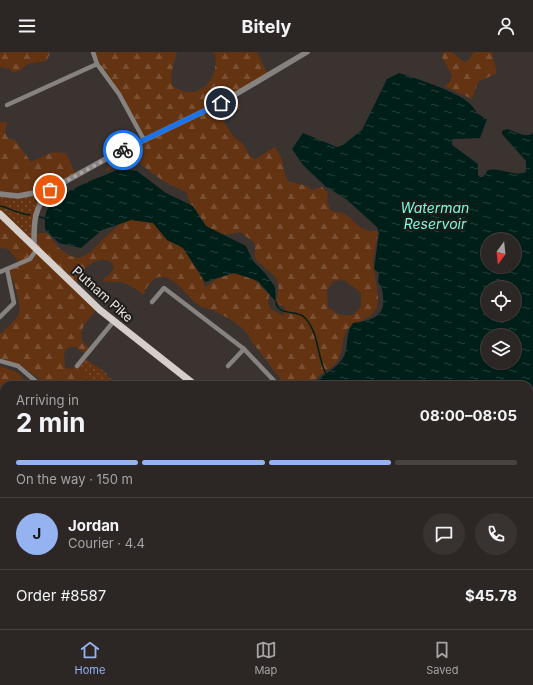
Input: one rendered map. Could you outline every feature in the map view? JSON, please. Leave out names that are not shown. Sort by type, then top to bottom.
[{"type":"main road","name":"Putnam Pike","points":[[2,216],[114,321],[190,381]]},
{"type":"street","points":[[93,52],[97,64],[119,94],[144,140]]},
{"type":"street","points":[[0,194],[18,196],[50,190],[144,140],[221,103],[307,52]]},
{"type":"street","points":[[7,105],[97,64]]},
{"type":"street","points":[[0,272],[30,259],[36,248],[34,217],[44,197],[50,190]]},
{"type":"street","points":[[0,317],[14,303],[7,269]]},
{"type":"street","points":[[152,302],[164,288],[244,349],[274,381]]},
{"type":"street","points":[[77,366],[114,321]]},
{"type":"street","points":[[228,366],[244,349]]},
{"type":"street","points":[[0,361],[18,366],[35,381]]},
{"type":"green space","points":[[0,52],[49,52],[50,54],[46,61],[27,64],[21,70],[13,73],[10,69],[0,67]]},
{"type":"green space","points":[[93,52],[177,52],[172,72],[172,85],[181,90],[190,92],[197,91],[210,81],[216,64],[215,54],[212,52],[257,52],[269,75],[235,96],[241,107],[226,117],[224,122],[233,136],[243,144],[249,155],[255,159],[275,147],[282,159],[285,175],[288,181],[307,186],[311,190],[322,187],[328,193],[327,201],[331,211],[344,214],[358,226],[366,230],[378,231],[373,262],[378,297],[377,308],[370,316],[347,329],[338,360],[335,364],[322,373],[316,381],[282,381],[241,327],[224,316],[200,306],[171,280],[164,277],[158,278],[148,285],[144,295],[125,284],[102,280],[109,275],[114,268],[112,263],[105,260],[94,262],[85,268],[82,277],[75,285],[97,308],[85,323],[81,333],[84,343],[90,349],[86,355],[77,348],[70,347],[67,348],[64,355],[65,368],[83,370],[87,380],[89,381],[42,381],[22,366],[0,358],[0,334],[15,320],[19,311],[17,292],[8,269],[21,264],[8,249],[0,248],[0,213],[33,246],[34,233],[47,233],[59,248],[70,256],[80,258],[92,251],[120,224],[130,219],[153,222],[191,255],[200,269],[204,285],[207,287],[218,278],[225,275],[245,275],[252,278],[269,294],[268,304],[271,309],[284,316],[285,307],[278,304],[276,301],[278,292],[277,280],[255,258],[255,243],[240,232],[226,234],[217,233],[211,229],[195,212],[186,192],[163,181],[138,162],[125,163],[105,172],[114,157],[142,141],[136,123],[97,65]],"holes":[[[344,280],[361,293],[361,306],[353,315],[346,316],[339,314],[328,307],[327,290],[333,281]]]},
{"type":"green space","points":[[443,52],[452,52],[464,62],[469,60],[474,52],[492,52],[497,73],[478,82],[472,99],[444,86],[450,82],[452,76],[442,57]]},
{"type":"green space","points":[[0,122],[7,122],[5,133],[8,138],[15,140],[31,162],[52,152],[66,153],[76,175],[52,189],[22,193],[0,191]]},
{"type":"green space","points":[[0,191],[22,193],[47,191],[39,205],[34,245],[0,213]]},
{"type":"green space","points":[[84,358],[105,372],[108,377],[115,381],[91,381],[71,370]]},
{"type":"green space","points":[[0,366],[17,372],[24,380],[23,381],[0,381]]},
{"type":"water","name":"Waterman Reservoir","points":[[399,73],[456,94],[487,119],[480,138],[453,139],[452,141],[452,145],[478,164],[478,175],[480,177],[483,177],[488,170],[493,169],[517,173],[526,172],[526,161],[502,134],[502,131],[507,129],[527,135],[533,133],[533,381],[317,381],[341,361],[344,356],[349,331],[353,323],[365,321],[375,317],[382,310],[383,304],[383,295],[378,282],[379,273],[374,269],[379,233],[377,227],[346,199],[325,186],[303,165],[292,149],[303,133],[337,147],[343,145],[362,130],[387,79]]},
{"type":"water","points":[[120,169],[137,171],[166,193],[193,206],[206,226],[246,246],[253,261],[265,273],[275,287],[276,302],[258,281],[234,273],[205,282],[183,248],[167,240],[153,223],[131,220],[102,230],[81,248],[59,243],[45,229],[45,217],[47,210],[52,203],[69,191]]},
{"type":"waterway","points":[[0,206],[30,215]]},
{"type":"waterway","points":[[39,217],[45,218]]},
{"type":"waterway","points":[[276,302],[280,309],[301,315],[309,323],[315,337],[326,374]]},
{"type":"way so far","points":[[50,190],[123,150]]},
{"type":"route","points":[[123,150],[221,103]]}]
